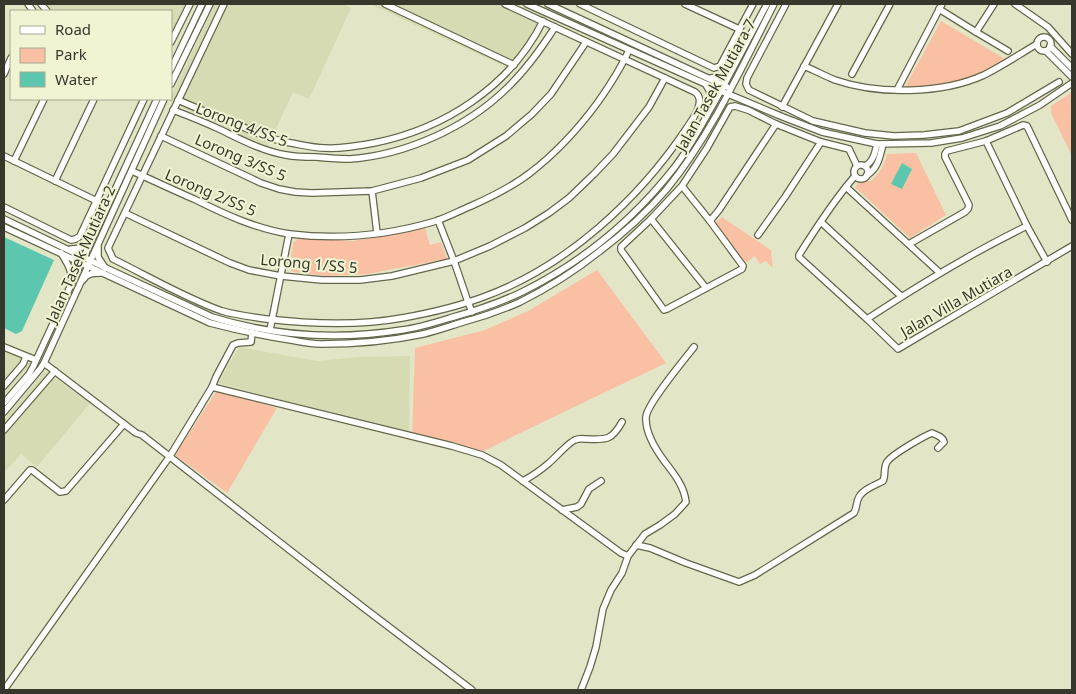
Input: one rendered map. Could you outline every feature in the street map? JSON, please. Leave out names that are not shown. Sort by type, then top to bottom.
[{"type":"street","points":[[172,40],[190,4]]},
{"type":"street","points":[[172,82],[202,4]]},
{"type":"street","points":[[172,67],[210,4]]},
{"type":"street","name":"Jalan Tasek Mutiara 7","points":[[224,4],[108,248],[113,259],[188,297],[223,311],[241,315],[316,323],[371,322],[402,318],[468,302],[513,284],[561,257],[582,242],[619,210],[646,182],[693,119],[700,100],[699,95],[695,92],[505,4]]},
{"type":"street","points":[[384,4],[514,65]]},
{"type":"street","points":[[527,4],[629,50],[722,88],[737,97],[783,117],[822,132],[880,144],[931,143],[962,138],[1000,126],[1040,105],[1072,83]]},
{"type":"street","points":[[548,4],[654,53],[706,81],[712,96],[710,111]]},
{"type":"street","points":[[580,4],[714,68],[720,66],[753,4]]},
{"type":"street","points":[[685,4],[739,29]]},
{"type":"street","name":"Jalan Tasek Mutiara 7","points":[[104,271],[229,322],[270,330],[322,336],[377,334],[404,330],[472,312],[524,291],[578,259],[608,236],[656,189],[676,166],[697,134],[767,4]]},
{"type":"street","name":"Jalan Tasek Mutiara 7","points":[[62,250],[210,323],[252,333],[316,344],[378,340],[424,334],[477,318],[519,302],[559,280],[620,236],[641,216],[666,189],[691,155],[729,92],[774,4]]},
{"type":"street","points":[[786,4],[747,78],[746,84],[749,90],[813,121],[856,131],[894,136],[959,131],[1007,113],[1059,82]]},
{"type":"street","points":[[782,107],[838,4]]},
{"type":"street","points":[[852,74],[890,4]]},
{"type":"street","points":[[976,32],[994,4]]},
{"type":"street","points":[[1015,4],[1048,27],[1072,54]]},
{"type":"street","points":[[897,90],[941,7],[976,32],[1008,51]]},
{"type":"street","points":[[178,100],[234,124],[283,141],[325,148],[354,147],[391,140],[422,129],[471,103],[514,65],[534,38],[542,21]]},
{"type":"street","name":"Lorong 4/SS 5","points":[[173,110],[240,140],[285,155],[349,159],[388,153],[450,130],[481,110],[505,90],[524,70],[555,27]]},
{"type":"street","points":[[1048,48],[1050,42],[1048,39],[1052,32]]},
{"type":"street","points":[[804,66],[834,80],[848,84],[897,90],[927,90],[962,84],[985,74],[1037,44],[1040,39],[1048,39]]},
{"type":"street","points":[[654,53],[659,41]]},
{"type":"street","name":"Lorong 3/SS 5","points":[[161,136],[261,183],[279,189],[312,193],[372,191],[421,178],[468,160],[506,136],[532,114],[551,94],[586,42]]},
{"type":"street","points":[[1037,44],[1040,50],[1048,48]]},
{"type":"street","points":[[1048,48],[1072,68]]},
{"type":"street","points":[[1048,48],[1072,77]]},
{"type":"street","name":"Lorong 2/SS 5","points":[[132,171],[248,224],[289,234],[354,236],[406,229],[438,220],[485,200],[530,174],[588,116],[605,92],[629,50]]},
{"type":"street","points":[[4,74],[10,60]]},
{"type":"street","points":[[706,81],[722,76],[732,70]]},
{"type":"street","name":"Lorong 1/SS 5","points":[[126,213],[230,263],[250,270],[281,276],[322,280],[360,280],[392,276],[454,261],[490,246],[525,228],[569,198],[613,154],[649,107],[665,78]]},
{"type":"street","points":[[735,80],[734,88],[737,97]]},
{"type":"street","points":[[722,104],[729,99],[737,97]]},
{"type":"street","points":[[14,161],[44,100]]},
{"type":"street","points":[[56,181],[94,100]]},
{"type":"street","points":[[4,207],[71,240],[75,240],[80,236],[144,100]]},
{"type":"street","name":"Jalan Tasek Mutiara 2","points":[[4,403],[29,374],[157,100]]},
{"type":"street","name":"Jalan Tasek Mutiara 2","points":[[4,412],[44,363],[164,100]]},
{"type":"street","points":[[682,186],[742,262],[743,266],[742,269],[664,310],[621,250],[623,244],[651,219],[682,186],[707,148],[730,107],[735,106],[748,110],[776,124],[821,142],[849,150],[857,166]]},
{"type":"street","points":[[710,221],[776,124]]},
{"type":"street","points":[[909,244],[964,212],[969,207],[945,154],[949,150],[986,141],[1023,125],[1027,126],[1072,220]]},
{"type":"street","points":[[986,141],[1027,226],[1047,262]]},
{"type":"street","points":[[758,235],[821,142]]},
{"type":"street","points":[[857,166],[870,164],[880,144]]},
{"type":"street","points":[[857,166],[854,170],[855,176],[862,179],[870,173],[876,166],[880,144]]},
{"type":"street","points":[[4,156],[107,206]]},
{"type":"street","points":[[865,166],[868,171],[867,175]]},
{"type":"street","name":"Jalan Villa Mutiara","points":[[855,176],[798,257],[898,349],[1072,246]]},
{"type":"street","points":[[846,187],[940,273]]},
{"type":"street","points":[[372,191],[378,233]]},
{"type":"street","points":[[4,219],[62,250],[72,273],[72,283]]},
{"type":"street","points":[[651,219],[706,288]]},
{"type":"street","points":[[438,220],[472,312]]},
{"type":"street","points":[[821,222],[902,296]]},
{"type":"street","points":[[867,319],[940,273],[1027,226]]},
{"type":"street","points":[[4,227],[62,250],[83,248],[91,242]]},
{"type":"street","points":[[270,330],[289,234]]},
{"type":"street","points":[[79,285],[85,276],[104,271],[97,252],[99,242]]},
{"type":"street","points":[[4,690],[170,456],[212,387],[233,345],[251,342],[252,333]]},
{"type":"street","points":[[581,690],[596,646],[603,609],[611,590],[622,573],[628,556],[645,534],[675,514],[686,502],[685,493],[679,480],[657,451],[647,429],[646,416],[651,404],[694,348]]},
{"type":"street","points":[[4,349],[36,360]]},
{"type":"street","points":[[4,386],[23,364],[26,357]]},
{"type":"street","points":[[44,363],[136,433],[142,435],[170,456],[472,690]]},
{"type":"street","points":[[4,430],[55,371]]},
{"type":"street","points":[[212,387],[482,455],[501,465],[621,553],[628,556]]},
{"type":"street","points":[[522,481],[548,464],[574,440],[603,440],[612,437],[622,422]]},
{"type":"street","points":[[4,500],[30,470],[60,492],[66,491],[124,424]]},
{"type":"street","points":[[636,546],[650,548],[739,582],[755,575],[854,512],[863,492],[883,481],[885,478],[884,467],[890,459],[932,433],[944,440],[938,448]]},
{"type":"street","points":[[562,510],[577,507],[581,504],[588,489],[601,481]]},
{"type":"shaded area","points":[[45,4],[185,4],[172,32],[172,10],[49,10]]},
{"type":"shaded area","points":[[215,4],[343,4],[351,8],[309,99],[293,92],[268,146],[169,101],[172,100],[172,95]]},
{"type":"shaded area","points":[[370,4],[516,4],[548,18],[541,35],[512,70]]},
{"type":"shaded area","points":[[10,347],[32,355],[28,367],[4,395],[4,354]]},
{"type":"shaded area","points":[[239,347],[318,361],[358,357],[410,356],[409,435],[218,383]]},
{"type":"shaded area","points":[[45,371],[90,403],[37,467],[21,454],[4,473],[4,419]]},
{"type":"green space","points":[[941,21],[1005,59],[988,70],[964,79],[934,87],[905,87]]},
{"type":"green space","points":[[1072,92],[1072,156],[1051,113],[1051,106]]},
{"type":"green space","points":[[916,153],[946,215],[910,238],[855,187],[860,181],[871,181],[874,178],[881,169],[887,154]]},
{"type":"green space","points":[[722,217],[772,251],[773,268],[766,261],[760,264],[755,256],[746,263],[716,223]]},
{"type":"green space","points":[[425,228],[430,245],[441,242],[447,259],[367,274],[326,276],[293,272],[290,268],[293,243],[300,237],[353,241]]},
{"type":"green space","points":[[597,270],[666,363],[480,453],[412,436],[415,348],[485,330],[528,311]]},
{"type":"green space","points":[[217,390],[277,408],[227,493],[175,455]]},
{"type":"water","points":[[902,163],[912,169],[902,189],[891,184]]},
{"type":"water","points":[[4,237],[54,260],[22,331],[16,334],[4,328]]}]
